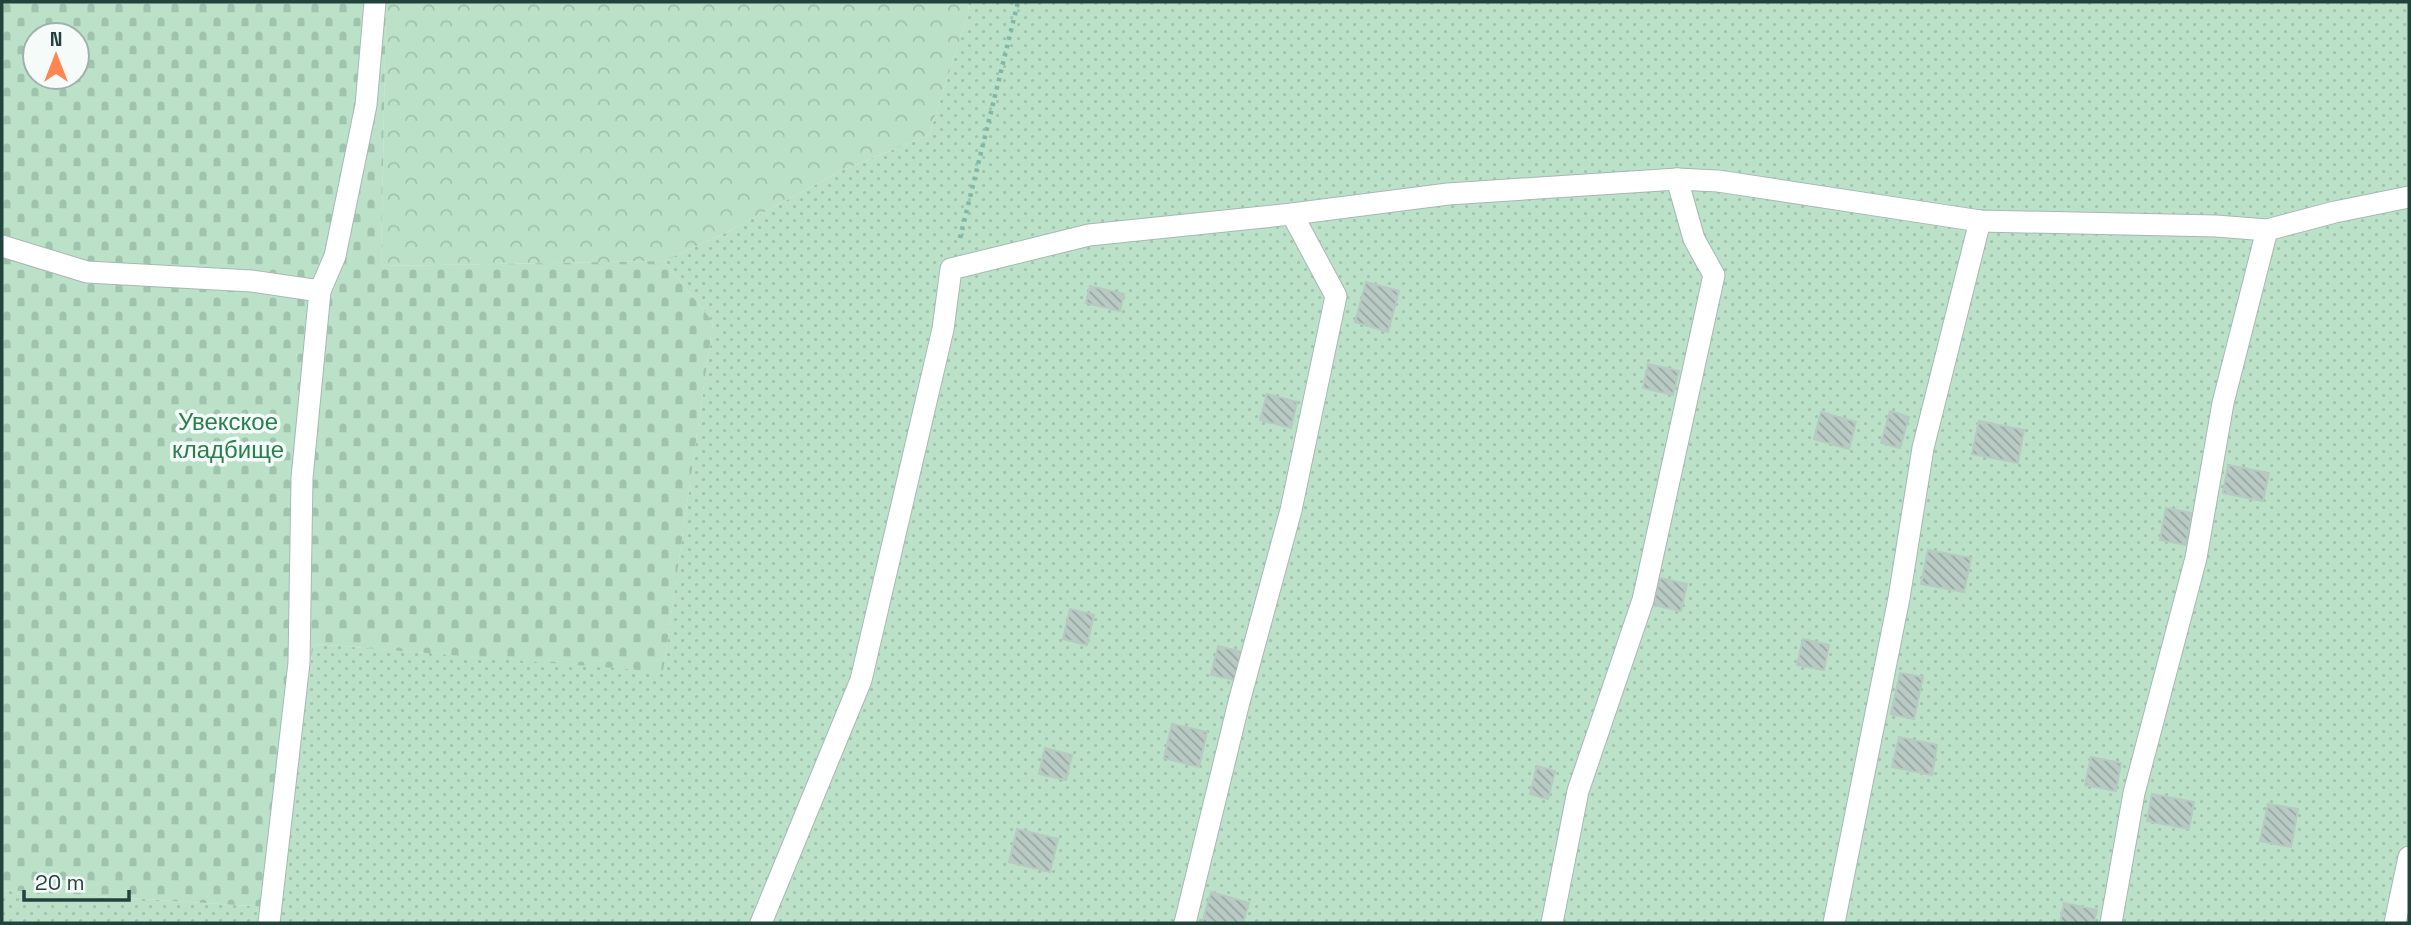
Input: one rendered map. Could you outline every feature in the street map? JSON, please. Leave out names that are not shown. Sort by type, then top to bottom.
[{"type":"street","points":[[269,923],[299,663],[302,478],[320,291],[335,256],[366,105],[375,2]]},
{"type":"street","points":[[761,923],[861,680],[943,329],[951,269],[1089,235],[1292,214],[1448,194],[1676,179],[1718,181],[1980,221],[2216,226],[2267,230],[2335,212],[2409,197]]},
{"type":"street","points":[[1552,923],[1578,791],[1643,600],[1714,275],[1694,240],[1676,179]]},
{"type":"street","points":[[1185,923],[1239,702],[1291,510],[1336,296],[1292,214]]},
{"type":"street","points":[[1834,923],[1899,598],[1923,448],[1980,221]]},
{"type":"street","points":[[2111,923],[2134,793],[2196,558],[2223,403],[2267,230]]},
{"type":"street","points":[[2,246],[87,272],[252,281],[320,291]]},
{"type":"street","points":[[2395,923],[2409,857]]},
{"type":"path","points":[[951,269],[1018,2]]},
{"type":"green space","name":"Увекское кладбище","points":[[2,2],[386,2],[381,266],[664,261],[713,322],[663,672],[314,644],[266,907],[2,890]]},
{"type":"green space","points":[[386,2],[968,2],[969,11],[929,135],[843,170],[725,233],[664,261],[381,266]]},
{"type":"green space","points":[[968,2],[2409,2],[2409,923],[2,923],[2,890],[266,907],[314,644],[663,671],[713,322],[664,261],[725,233],[843,170],[929,135],[969,11]]},
{"type":"building","points":[[1366,282],[1399,291],[1388,332],[1355,322]]},
{"type":"building","points":[[1090,286],[1124,294],[1120,311],[1086,303]]},
{"type":"building","points":[[1648,364],[1679,371],[1673,395],[1643,388]]},
{"type":"building","points":[[1267,394],[1297,402],[1291,428],[1260,420]]},
{"type":"building","points":[[1890,411],[1909,417],[1900,448],[1881,443]]},
{"type":"building","points":[[1821,412],[1856,422],[1849,449],[1814,439]]},
{"type":"building","points":[[1979,421],[2024,430],[2018,463],[1972,454]]},
{"type":"building","points":[[2228,465],[2269,473],[2263,501],[2223,493]]},
{"type":"building","points":[[2166,508],[2192,513],[2186,545],[2160,540]]},
{"type":"building","points":[[1928,550],[1971,558],[1964,592],[1921,584]]},
{"type":"building","points":[[1660,578],[1687,584],[1681,611],[1653,605]]},
{"type":"building","points":[[1070,609],[1094,615],[1087,645],[1063,639]]},
{"type":"building","points":[[1803,639],[1829,645],[1824,670],[1797,665]]},
{"type":"building","points":[[1218,646],[1242,652],[1235,680],[1211,675]]},
{"type":"building","points":[[1900,673],[1923,677],[1914,719],[1891,714]]},
{"type":"building","points":[[1172,724],[1207,732],[1199,767],[1164,758]]},
{"type":"building","points":[[1899,737],[1937,745],[1932,775],[1892,767]]},
{"type":"building","points":[[1045,748],[1072,755],[1066,780],[1039,774]]},
{"type":"building","points":[[2091,757],[2121,763],[2116,791],[2085,785]]},
{"type":"building","points":[[1537,766],[1555,771],[1548,799],[1530,794]]},
{"type":"building","points":[[2152,794],[2194,802],[2189,829],[2147,821]]},
{"type":"building","points":[[2268,804],[2298,809],[2291,847],[2260,841]]},
{"type":"building","points":[[1017,829],[1058,839],[1050,872],[1009,862]]},
{"type":"building","points":[[1211,892],[1249,903],[1243,923],[1202,923]]},
{"type":"building","points":[[2064,903],[2097,910],[2094,923],[2060,923]]}]
